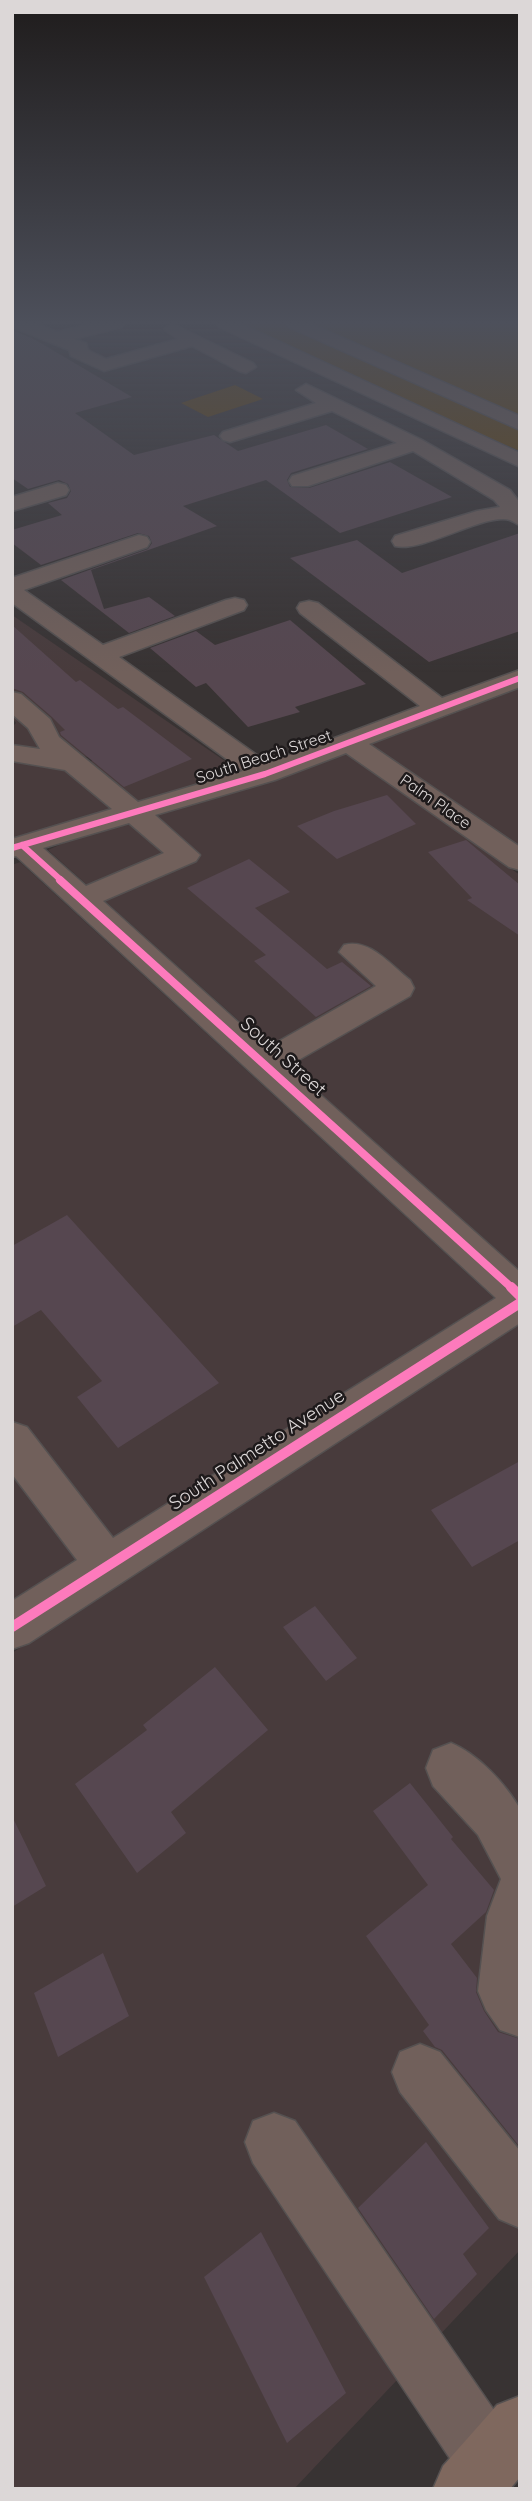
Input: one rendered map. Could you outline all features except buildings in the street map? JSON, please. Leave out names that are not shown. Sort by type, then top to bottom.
[{"type":"street","points":[[408,440],[502,495],[517,515]]},
{"type":"street","points":[[475,440],[520,461]]},
{"type":"street","points":[[486,445],[504,440]]},
{"type":"street","points":[[300,481],[415,443]]},
{"type":"street","points":[[12,504],[58,489]]},
{"type":"street","points":[[403,541],[485,516],[517,515]]},
{"type":"street","points":[[12,586],[139,542]]},
{"type":"street","points":[[12,592],[265,774]]},
{"type":"street","points":[[100,655],[234,605]]},
{"type":"street","points":[[309,608],[440,709]]},
{"type":"street","name":"South Beach Street","points":[[17,846],[265,774],[520,678]]},
{"type":"street","points":[[12,700],[40,725],[47,741],[185,855],[82,899]]},
{"type":"street","name":"Palm Place","points":[[349,743],[520,861]]},
{"type":"street","points":[[13,753],[74,763]]},
{"type":"street","name":"South Street","points":[[17,846],[82,899],[520,1296]]},
{"type":"street","points":[[264,1065],[398,988],[355,952]]},
{"type":"street","name":"South Palmetto Avenue","points":[[12,1627],[520,1303]]},
{"type":"street","points":[[12,1440],[108,1566]]},
{"type":"street","points":[[451,1768],[496,1816],[520,1862]]},
{"type":"street","points":[[520,1896],[514,1916],[505,1991],[520,2010]]},
{"type":"street","points":[[420,2072],[520,2198]]},
{"type":"street","points":[[274,2142],[492,2459]]},
{"type":"shaded area","points":[[492,440],[520,440],[520,451]]},
{"type":"shaded area","points":[[12,615],[238,770],[212,781],[12,838],[12,761],[82,772],[94,758],[12,745],[12,727],[16,723],[12,718]]},
{"type":"shaded area","points":[[520,687],[520,847],[370,744],[450,715]]},
{"type":"shaded area","points":[[346,753],[520,875],[520,1272],[48,850],[77,837],[273,780]]},
{"type":"shaded area","points":[[20,862],[494,1298],[12,1602],[12,865]]},
{"type":"shaded area","points":[[520,1324],[520,2250],[294,2489],[12,2489],[12,1653]]},
{"type":"cycle path","points":[[12,848],[265,774],[520,678]]},
{"type":"cycle path","points":[[22,845],[520,1296]]},
{"type":"cycle path","points":[[12,1627],[520,1303]]}]
